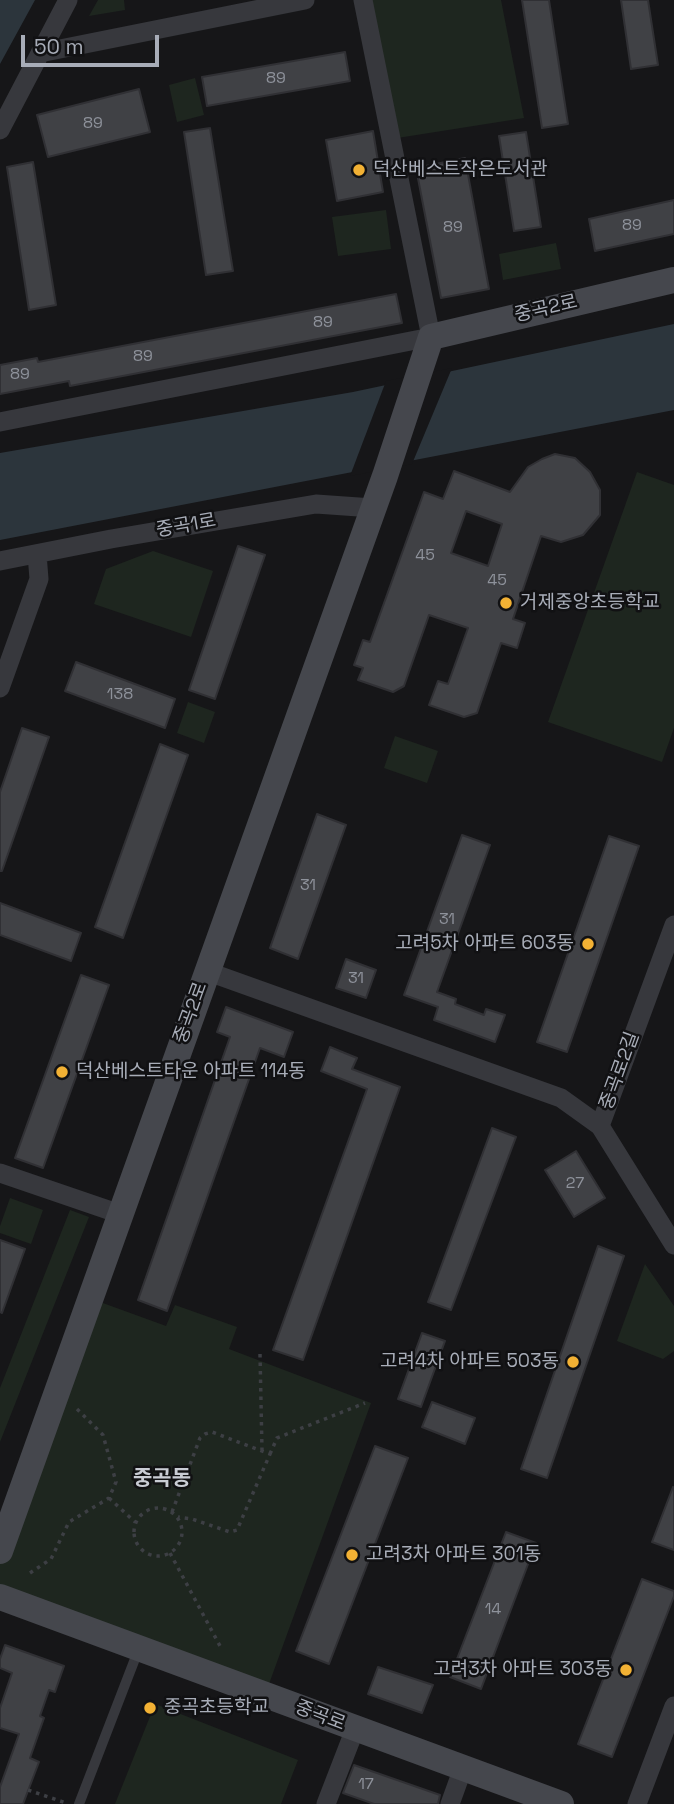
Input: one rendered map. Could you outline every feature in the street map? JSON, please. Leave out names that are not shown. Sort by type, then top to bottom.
[{"type":"street","points":[[0,130],[68,0]]},
{"type":"street","points":[[40,53],[305,0]]},
{"type":"street","points":[[0,422],[429,343],[363,0]]},
{"type":"street","name":"중곡2로","points":[[0,1551],[385,477],[429,343],[674,280]]},
{"type":"street","name":"중곡1로","points":[[0,561],[110,539],[316,504],[373,508]]},
{"type":"street","points":[[0,688],[38,579],[37,554]]},
{"type":"street","name":"중곡로2길","points":[[674,925],[600,1126],[674,1245]]},
{"type":"street","points":[[206,971],[561,1098],[600,1126]]},
{"type":"street","points":[[0,1173],[120,1213]]},
{"type":"street","name":"중곡로","points":[[0,1597],[561,1804]]},
{"type":"street","points":[[637,1804],[674,1706]]},
{"type":"street","points":[[326,1804],[355,1729]]},
{"type":"street","points":[[450,1804],[463,1768]]},
{"type":"lane","points":[[79,1804],[139,1648]]},
{"type":"path","points":[[260,1354],[262,1451]]},
{"type":"path","points":[[178,1517],[230,1532],[235,1531],[239,1528],[277,1438],[365,1403]]},
{"type":"path","points":[[30,1573],[51,1559],[69,1522],[109,1498],[116,1482],[103,1435],[72,1404]]},
{"type":"path","points":[[172,1511],[202,1436],[212,1432],[270,1454]]},
{"type":"path","points":[[109,1498],[135,1522]]},
{"type":"path","points":[[164,1508],[178,1517],[183,1534],[170,1553],[155,1556],[141,1550],[134,1537],[135,1522],[148,1510],[164,1508]]},
{"type":"path","points":[[170,1553],[220,1646]]},
{"type":"path","points":[[28,1790],[69,1804]]},
{"type":"shaded area","points":[[0,0],[35,0],[0,64]]},
{"type":"shaded area","points":[[98,0],[124,0],[125,10],[89,16]]},
{"type":"shaded area","points":[[363,0],[501,0],[524,118],[391,139]]},
{"type":"shaded area","points":[[195,78],[204,115],[177,122],[169,85]]},
{"type":"shaded area","points":[[386,210],[391,249],[338,256],[332,217]]},
{"type":"shaded area","points":[[556,243],[561,269],[503,280],[499,254]]},
{"type":"shaded area","points":[[674,324],[674,410],[0,540],[0,453],[353,392]]},
{"type":"shaded area","points":[[637,472],[674,485],[674,728],[662,762],[548,722]]},
{"type":"shaded area","points":[[153,551],[213,571],[191,637],[94,604],[106,569]]},
{"type":"shaded area","points":[[188,702],[215,712],[204,743],[177,733]]},
{"type":"shaded area","points":[[395,736],[438,751],[427,783],[384,768]]},
{"type":"shaded area","points":[[10,1198],[43,1210],[31,1244],[0,1233]]},
{"type":"shaded area","points":[[70,1210],[89,1217],[0,1442],[0,1388]]},
{"type":"shaded area","points":[[645,1264],[674,1306],[674,1351],[663,1359],[617,1341]]},
{"type":"shaded area","points":[[89,1298],[166,1326],[175,1305],[237,1327],[229,1349],[371,1403],[265,1695],[0,1597],[0,1551]]},
{"type":"shaded area","points":[[155,1704],[298,1760],[281,1804],[115,1804]]},
{"type":"pier","points":[[452,368],[412,464],[350,476],[386,381]]},
{"type":"building","points":[[522,0],[549,0],[568,124],[542,128]]},
{"type":"building","points":[[621,0],[648,0],[658,65],[631,69]]},
{"type":"building","points":[[345,52],[350,81],[207,106],[202,77]]},
{"type":"building","points":[[139,89],[150,132],[48,157],[37,115]]},
{"type":"building","points":[[210,128],[233,271],[206,275],[184,132]]},
{"type":"building","points":[[373,131],[383,192],[337,201],[326,140]]},
{"type":"building","points":[[526,132],[541,227],[514,231],[499,136]]},
{"type":"building","points":[[465,158],[489,289],[441,298],[416,168]]},
{"type":"building","points":[[33,162],[56,305],[29,310],[7,167]]},
{"type":"building","points":[[674,200],[674,234],[595,251],[589,219]]},
{"type":"building","points":[[396,294],[402,323],[70,386],[69,381],[0,394],[0,365],[37,358],[38,362]]},
{"type":"building","points":[[555,454],[575,458],[590,472],[600,490],[600,515],[583,535],[561,542],[541,536],[513,619],[525,623],[517,648],[501,643],[477,713],[464,717],[429,705],[438,681],[448,684],[468,628],[429,615],[404,686],[393,692],[358,680],[363,668],[354,665],[363,640],[370,642],[424,492],[443,499],[454,471],[510,492],[528,467]],"holes":[[[466,511],[502,524],[488,566],[451,553]]]},
{"type":"building","points":[[238,546],[265,555],[215,699],[189,690]]},
{"type":"building","points":[[76,662],[175,699],[165,728],[65,691]]},
{"type":"building","points":[[22,728],[49,737],[0,871],[0,792]]},
{"type":"building","points":[[160,744],[188,755],[123,938],[95,927]]},
{"type":"building","points":[[317,814],[346,825],[298,959],[270,948]]},
{"type":"building","points":[[462,835],[490,845],[437,992],[456,999],[455,1004],[484,1015],[486,1009],[505,1015],[495,1042],[434,1020],[438,1007],[404,995]]},
{"type":"building","name":"고려5차 아파트 603동","points":[[609,836],[639,846],[567,1052],[537,1042]]},
{"type":"building","points":[[0,903],[81,933],[71,961],[0,935]]},
{"type":"building","points":[[346,959],[376,970],[366,998],[336,988]]},
{"type":"building","name":"덕산베스트타운 아파트 114동","points":[[81,975],[109,985],[43,1168],[15,1158]]},
{"type":"building","points":[[226,1007],[293,1032],[284,1057],[260,1048],[167,1311],[138,1300],[230,1037],[217,1032]]},
{"type":"building","points":[[330,1047],[357,1058],[352,1069],[400,1087],[303,1360],[273,1350],[367,1089],[321,1071]]},
{"type":"building","points":[[492,1128],[516,1137],[451,1310],[428,1302]]},
{"type":"building","points":[[576,1151],[605,1198],[574,1217],[545,1170]]},
{"type":"building","points":[[0,1240],[25,1249],[2,1313],[0,1312]]},
{"type":"building","name":"고려4차 아파트 503동","points":[[598,1246],[624,1256],[547,1478],[521,1469]]},
{"type":"building","points":[[422,1333],[445,1341],[421,1407],[398,1399]]},
{"type":"building","points":[[432,1402],[475,1418],[465,1444],[422,1427]]},
{"type":"building","name":"고려3차 아파트 301동","points":[[375,1446],[408,1458],[329,1664],[296,1651]]},
{"type":"building","points":[[674,1488],[674,1550],[652,1542]]},
{"type":"building","points":[[506,1532],[536,1543],[481,1689],[450,1677]]},
{"type":"building","name":"고려3차 아파트 303동","points":[[642,1579],[674,1591],[674,1596],[612,1757],[578,1744]]},
{"type":"building","points":[[5,1645],[64,1666],[55,1692],[49,1690],[40,1716],[44,1718],[30,1758],[39,1762],[23,1804],[0,1804],[0,1787],[19,1734],[0,1728],[0,1708],[12,1673],[0,1668]]},
{"type":"building","points":[[378,1667],[433,1685],[422,1713],[368,1694]]},
{"type":"building","points":[[354,1765],[440,1795],[438,1804],[374,1804],[343,1793]]},
{"type":"place","name":"덕산베스트작은도서관","points":[[359,170]]},
{"type":"place","name":"거제중앙초등학교","points":[[506,603]]},
{"type":"place","name":"고려5차 아파트 603동","points":[[588,944]]},
{"type":"place","name":"덕산베스트타운 아파트 114동","points":[[62,1072]]},
{"type":"place","name":"고려4차 아파트 503동","points":[[573,1362]]},
{"type":"place","name":"고려3차 아파트 301동","points":[[352,1555]]},
{"type":"place","name":"고려3차 아파트 303동","points":[[626,1670]]},
{"type":"place","name":"중곡초등학교","points":[[150,1708]]},
{"type":"district","name":"중곡동","points":[[162,1479]]}]
